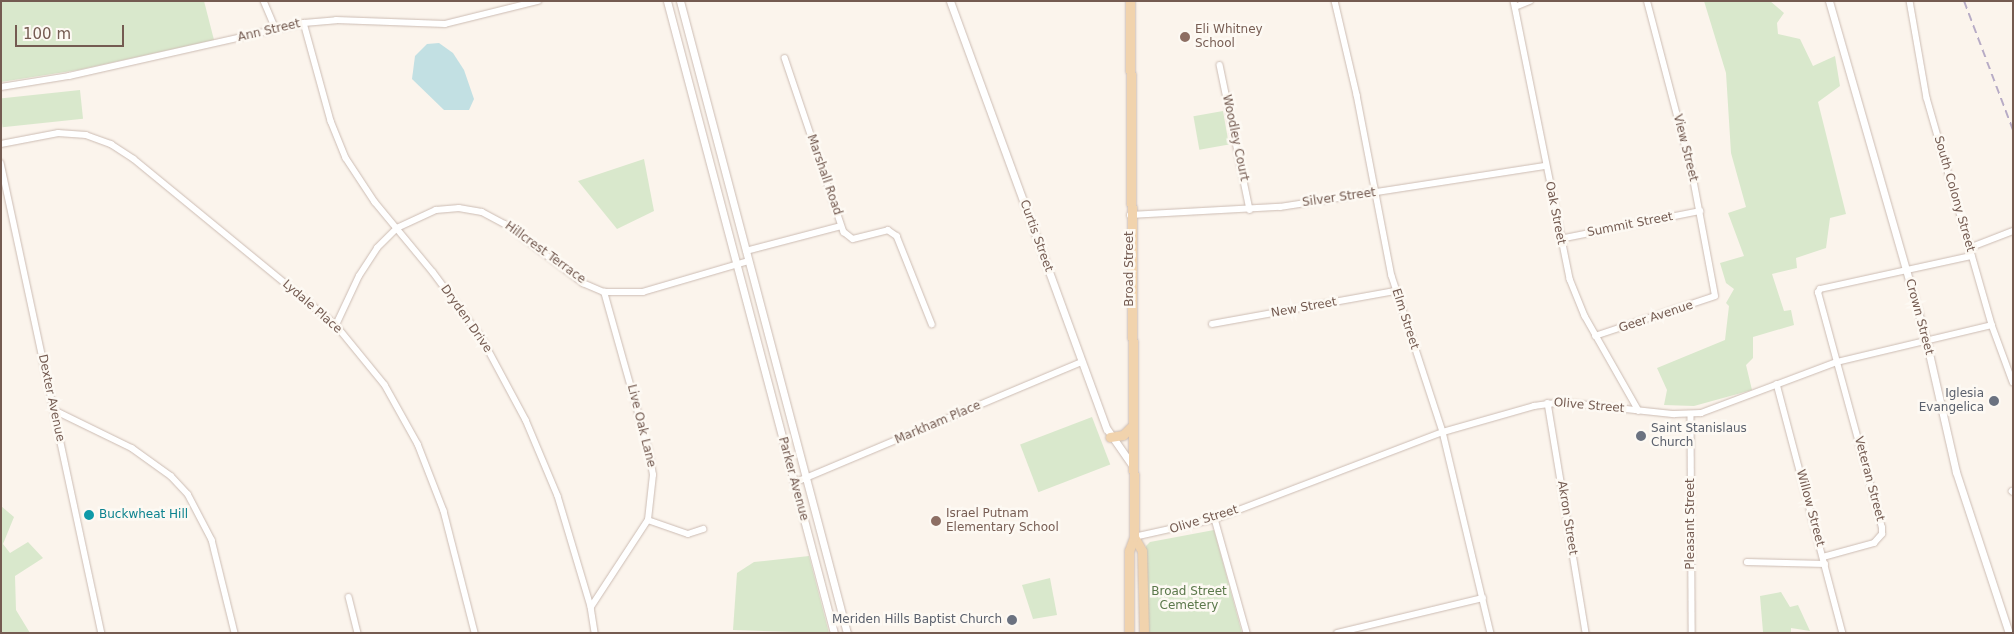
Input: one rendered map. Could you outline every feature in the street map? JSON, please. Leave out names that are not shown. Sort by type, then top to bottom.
[{"type":"main road","name":"Broad Street","points":[[1129,633],[1129,551],[1134,536],[1131,428],[1130,1]]},
{"type":"main road","points":[[1110,437],[1123,435],[1131,428]]},
{"type":"main road","name":"Broad Street","points":[[1134,536],[1142,551],[1144,633]]},
{"type":"street","points":[[264,1],[276,29]]},
{"type":"street","name":"Ann Street","points":[[1,87],[69,76],[304,23],[336,20],[445,24],[538,1]]},
{"type":"street","name":"Parker Avenue","points":[[667,1],[834,633]]},
{"type":"street","name":"Parker Avenue","points":[[680,1],[847,633]]},
{"type":"street","name":"Curtis Street","points":[[950,1],[1110,437],[1132,465]]},
{"type":"street","name":"Elm Street","points":[[1335,1],[1358,95],[1396,291],[1443,432],[1491,633]]},
{"type":"street","points":[[1515,4],[1530,1]]},
{"type":"street","name":"View Street","points":[[1647,1],[1700,211],[1715,296]]},
{"type":"street","name":"Crown Street","points":[[1829,1],[1926,340],[1956,472],[2010,624],[2009,633]]},
{"type":"street","name":"South Colony Street","points":[[1910,1],[1922,80],[1992,326],[2013,382]]},
{"type":"street","name":"Oak Street","points":[[1515,4],[1560,239],[1577,298],[1596,336],[1639,411]]},
{"type":"street","name":"Dryden Drive","points":[[304,23],[338,140],[364,188],[482,338],[526,420],[558,496],[591,607],[595,633]]},
{"type":"street","name":"Marshall Road","points":[[746,251],[842,226],[784,58]]},
{"type":"street","name":"Woodley Court","points":[[1220,65],[1250,210]]},
{"type":"street","points":[[686,75],[698,72]]},
{"type":"street","name":"Lydale Place","points":[[1,144],[58,133],[86,135],[111,144],[134,159],[336,325],[385,385],[418,444],[444,511],[475,633]]},
{"type":"street","name":"Dexter Avenue","points":[[1,163],[102,633]]},
{"type":"street","points":[[711,169],[723,165]]},
{"type":"street","name":"Silver Street","points":[[1130,215],[1250,210],[1546,166]]},
{"type":"street","name":"Hillcrest Terrace","points":[[336,325],[359,276],[377,248],[397,228],[436,210],[459,208],[482,212],[512,228],[583,282],[604,292],[643,292],[749,261]]},
{"type":"street","name":"Summit Street","points":[[1560,239],[1700,211]]},
{"type":"street","points":[[842,226],[853,239],[888,230],[897,236],[932,324]]},
{"type":"street","points":[[1969,248],[2013,231]]},
{"type":"street","points":[[1837,362],[1820,289],[1971,256]]},
{"type":"street","name":"New Street","points":[[1212,324],[1396,291]]},
{"type":"street","name":"Live Oak Lane","points":[[591,607],[648,520],[653,475],[649,452],[604,292]]},
{"type":"street","name":"Geer Avenue","points":[[1596,336],[1715,296]]},
{"type":"street","name":"Olive Street","points":[[1134,536],[1215,519],[1443,432],[1548,403],[1690,414],[1713,409],[1837,362],[1992,326]]},
{"type":"street","name":"Markham Place","points":[[794,483],[1082,362]]},
{"type":"street","name":"Veteran Street","points":[[1823,557],[1874,543],[1882,534],[1837,362]]},
{"type":"street","points":[[765,374],[778,371]]},
{"type":"street","name":"Willow Street","points":[[1777,384],[1843,633]]},
{"type":"street","name":"Akron Street","points":[[1548,403],[1586,633]]},
{"type":"street","points":[[54,410],[132,448],[171,476],[188,494],[212,540],[235,633]]},
{"type":"street","name":"Pleasant Street","points":[[1690,414],[1692,633]]},
{"type":"street","points":[[1215,519],[1247,633]]},
{"type":"street","points":[[648,520],[688,534],[704,529]]},
{"type":"street","points":[[1746,562],[1825,564]]},
{"type":"street","points":[[820,583],[832,580]]},
{"type":"street","points":[[349,597],[358,633]]},
{"type":"street","points":[[1337,633],[1483,598]]},
{"type":"green space","points":[[1,1],[204,1],[214,40],[78,70],[1,82]]},
{"type":"green space","points":[[1704,1],[1770,1],[1784,13],[1777,23],[1778,34],[1800,39],[1813,66],[1835,56],[1840,86],[1818,102],[1846,214],[1830,218],[1826,248],[1796,258],[1797,268],[1772,274],[1784,311],[1791,310],[1794,325],[1753,337],[1753,358],[1746,365],[1752,390],[1694,406],[1664,405],[1667,390],[1657,368],[1725,340],[1729,306],[1726,303],[1734,289],[1726,283],[1720,263],[1744,256],[1728,213],[1746,207],[1731,153],[1726,73]]},
{"type":"green space","points":[[80,90],[83,119],[2,127],[1,98]]},
{"type":"green space","points":[[1223,111],[1229,144],[1199,150],[1193,116]]},
{"type":"green space","points":[[644,159],[654,211],[617,229],[578,181]]},
{"type":"green space","points":[[1092,417],[1110,465],[1038,492],[1020,445]]},
{"type":"green space","points":[[1,506],[14,517],[3,544],[10,553],[28,542],[43,558],[15,576],[16,610],[30,633],[1,633]]},
{"type":"green space","name":"Broad Street Cemetery","points":[[1214,530],[1242,633],[1148,633],[1146,546],[1150,542]]},
{"type":"green space","points":[[809,556],[829,633],[733,630],[737,573],[754,562]]},
{"type":"green space","points":[[1050,578],[1057,615],[1033,619],[1022,585]]},
{"type":"green space","points":[[1781,592],[1790,607],[1798,605],[1810,631],[1791,628],[1791,633],[1745,633],[1763,632],[1760,596]]},
{"type":"water","points":[[439,43],[453,53],[464,70],[474,99],[469,110],[444,110],[412,79],[415,56],[427,44]]},
{"type":"railway","points":[[1964,1],[2013,130]]},
{"type":"place","name":"Eli Whitney School","points":[[1185,37]]},
{"type":"place","name":"Iglesia Evangelica","points":[[1994,401]]},
{"type":"place","name":"Saint Stanislaus Church","points":[[1641,436]]},
{"type":"place","name":"Buckwheat Hill","points":[[89,515]]},
{"type":"place","name":"Israel Putnam Elementary School","points":[[936,521]]},
{"type":"place","name":"Meriden Hills Baptist Church","points":[[1012,620]]}]
